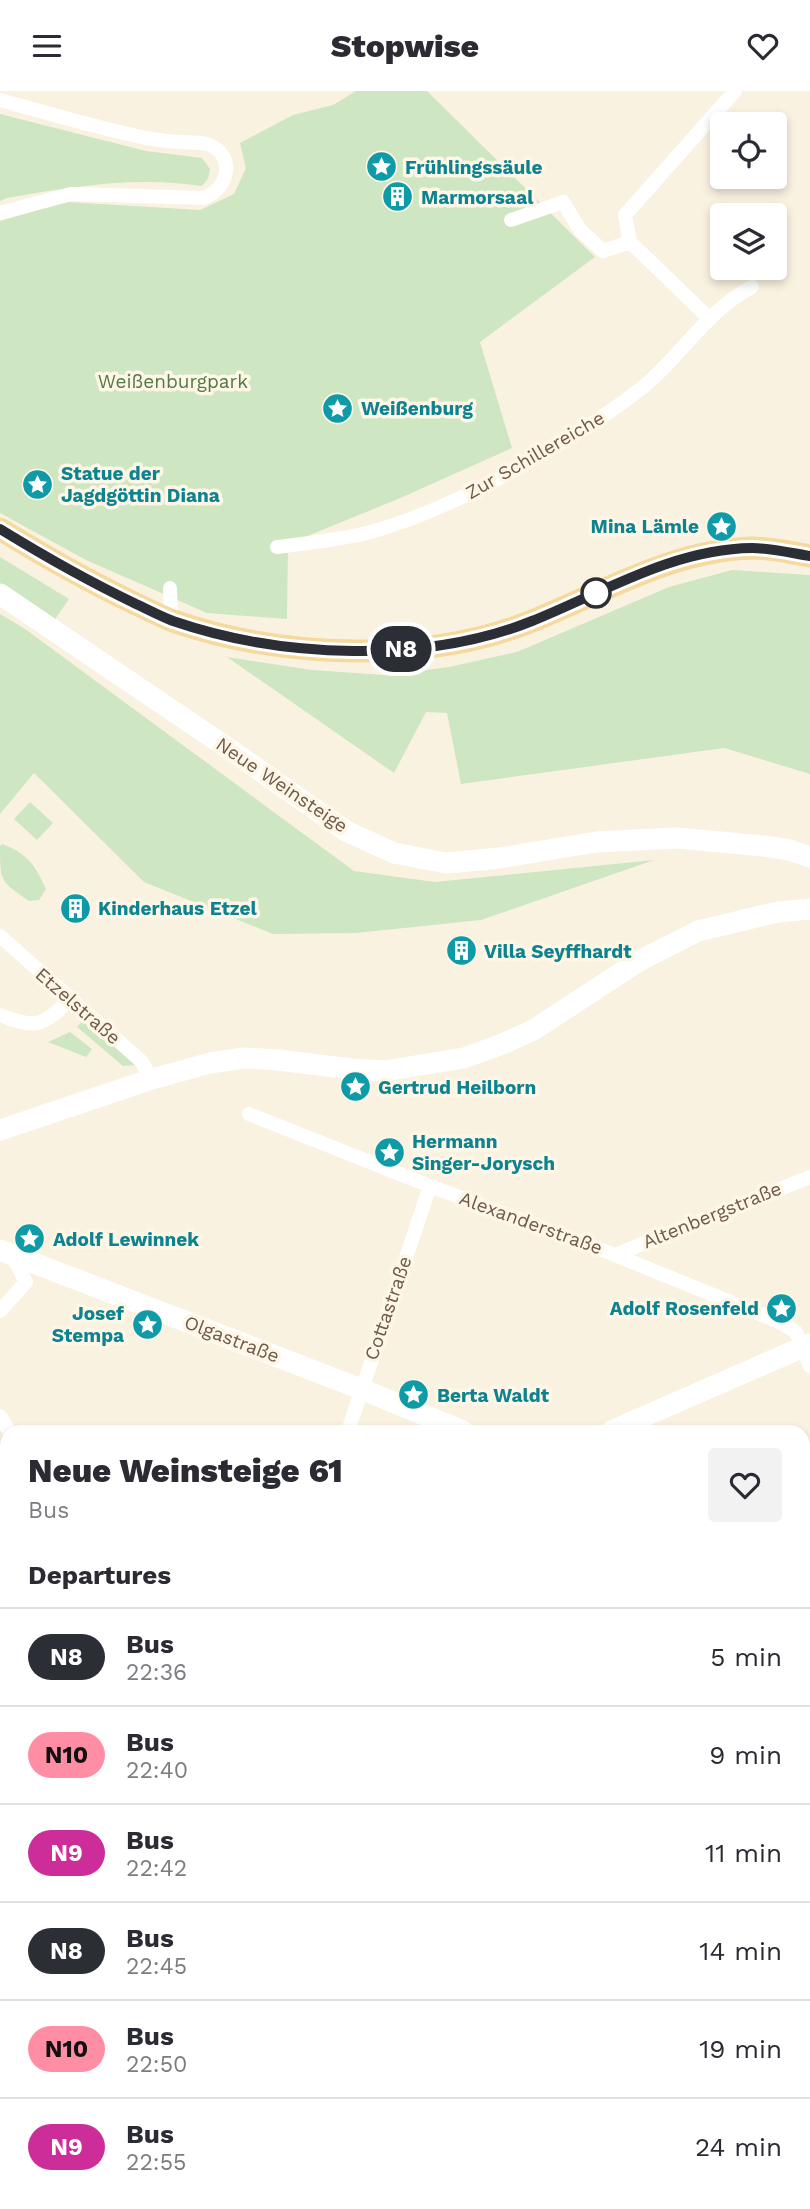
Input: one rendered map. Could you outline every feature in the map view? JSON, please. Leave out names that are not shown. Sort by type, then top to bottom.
[{"type":"main road","points":[[0,529],[72,573],[171,620],[209,632],[268,644],[330,650],[404,649],[493,634],[530,622],[643,573],[698,554],[754,548],[810,556]]},
{"type":"street","points":[[710,319],[629,242],[625,215],[735,91]]},
{"type":"street","points":[[0,100],[148,138],[208,144],[221,154],[226,171],[222,185],[204,198],[71,194],[0,213]]},
{"type":"street","points":[[512,220],[563,202],[580,230],[603,251],[629,242]]},
{"type":"street","name":"Zur Schillereiche","points":[[277,547],[364,534],[401,523],[493,482],[619,405],[660,372],[725,304],[752,287]]},
{"type":"street","points":[[170,588],[171,620]]},
{"type":"street","name":"Neue Weinsteige","points":[[0,594],[346,831],[394,853],[446,863],[500,858],[596,842],[677,838],[764,846],[790,850],[810,857]]},
{"type":"street","points":[[0,1130],[210,1062],[244,1058],[384,1070],[464,1058],[535,1030],[639,961],[698,932],[759,916],[810,909]]},
{"type":"street","name":"Etzelstraße","points":[[0,936],[142,1061],[152,1079]]},
{"type":"street","points":[[0,1015],[32,1025],[45,1021],[70,998]]},
{"type":"street","name":"Alexanderstraße","points":[[249,1114],[430,1186],[615,1255],[782,1323],[796,1332],[807,1352]]},
{"type":"street","name":"Altenbergstraße","points":[[615,1255],[810,1177]]},
{"type":"street","name":"Cottastraße","points":[[350,1425],[430,1186]]},
{"type":"street","points":[[0,1311],[26,1282],[6,1252]]},
{"type":"street","name":"Olgastraße","points":[[6,1252],[448,1425]]},
{"type":"street","points":[[626,1425],[807,1352]]},
{"type":"green space","name":"Weißenburgpark","points":[[356,91],[427,91],[595,257],[480,342],[512,448],[288,544],[287,619],[207,613],[86,560],[0,513],[0,221],[67,202],[200,210],[234,194],[246,168],[240,143],[293,115],[333,105]]},
{"type":"green space","points":[[0,114],[146,151],[202,158],[210,169],[209,177],[201,186],[152,182],[103,184],[0,201]]},
{"type":"green space","points":[[0,557],[69,599],[53,622],[0,585]]},
{"type":"green space","points":[[732,570],[810,575],[810,774],[724,748],[461,784],[447,713],[426,712],[394,773],[227,657],[312,670],[384,675],[449,667],[517,652],[669,587]]},
{"type":"green space","points":[[0,614],[25,629],[354,871],[435,882],[654,860],[481,920],[356,933],[273,934],[144,882],[34,773],[0,814]]},
{"type":"green space","points":[[30,802],[53,823],[37,840],[14,819]]},
{"type":"green space","points":[[2,844],[24,856],[34,867],[46,889],[39,900],[29,901],[7,884],[0,867]]},
{"type":"green space","points":[[84,1019],[136,1065],[123,1066],[77,1027]]},
{"type":"green space","points":[[70,1032],[92,1049],[86,1057],[48,1042]]},
{"type":"bus line","name":"N8","points":[[0,529],[72,573],[171,620],[209,632],[268,644],[330,650],[404,649],[493,634],[530,622],[673,561],[713,551],[754,548],[810,556]]},
{"type":"place","name":"Frühlingssäule","points":[[382,167]]},
{"type":"place","name":"Marmorsaal","points":[[398,197]]},
{"type":"place","name":"Weißenburg","points":[[338,408]]},
{"type":"place","name":"Statue der Jagdgöttin Diana","points":[[38,484]]},
{"type":"place","name":"Mina Lämle","points":[[722,526]]},
{"type":"place","name":"Kinderhaus Etzel","points":[[75,908]]},
{"type":"place","name":"Villa Seyffhardt","points":[[461,951]]},
{"type":"place","name":"Gertrud Heilborn","points":[[355,1087]]},
{"type":"place","name":"Hermann Singer-Jorysch","points":[[389,1152]]},
{"type":"place","name":"Adolf Lewinnek","points":[[30,1239]]},
{"type":"place","name":"Adolf Rosenfeld","points":[[782,1308]]},
{"type":"place","name":"Josef Stempa","points":[[147,1324]]},
{"type":"place","name":"Berta Waldt","points":[[414,1395]]}]
